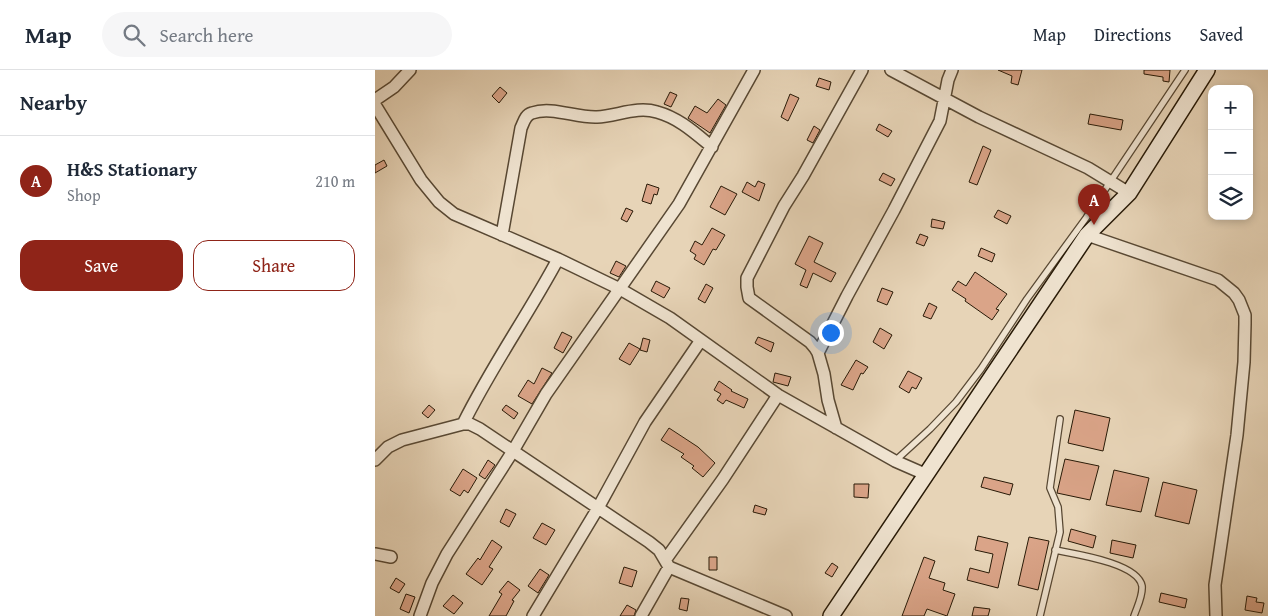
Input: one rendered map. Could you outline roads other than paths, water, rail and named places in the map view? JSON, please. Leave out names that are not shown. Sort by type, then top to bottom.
[{"type":"main road","points":[[831,616],[1087,235],[1129,193],[1207,70]]},
{"type":"street","points":[[375,100],[394,87],[409,70]]},
{"type":"street","points":[[421,616],[432,583],[447,554],[513,451],[546,394],[679,204],[754,70]]},
{"type":"street","points":[[836,428],[818,353],[810,342],[749,298],[747,278],[784,206],[803,176],[862,70]]},
{"type":"street","points":[[891,70],[979,117],[1071,159],[1129,193]]},
{"type":"street","points":[[818,353],[934,134],[942,116],[952,70]]},
{"type":"street","points":[[375,105],[421,180],[439,202],[455,215],[558,259],[621,289],[670,318],[778,395],[895,461],[927,475]]},
{"type":"street","points":[[502,235],[521,128],[526,117],[531,113],[553,112],[597,117],[646,109],[679,120],[712,147]]},
{"type":"street","points":[[1087,235],[1218,280],[1234,293],[1243,308],[1245,324],[1244,362],[1237,435],[1215,585],[1216,616]]},
{"type":"street","points":[[463,424],[475,400],[558,259]]},
{"type":"street","points":[[533,616],[598,508],[645,422],[701,340]]},
{"type":"street","points":[[641,616],[667,563],[778,395]]},
{"type":"street","points":[[375,460],[388,447],[402,440],[463,424],[470,424],[649,542],[667,563],[786,616]]},
{"type":"street","points":[[375,554],[391,557]]},
{"type":"lane","points":[[895,461],[930,429],[970,384],[1027,300],[1087,218],[1185,70]]},
{"type":"lane","points":[[1040,616],[1060,532],[1058,507],[1050,488],[1060,419]]},
{"type":"lane","points":[[1055,550],[1097,559],[1135,575],[1141,584],[1142,590],[1134,616]]},
{"type":"place","name":"H&S Stationary","points":[[1094,225]]}]
